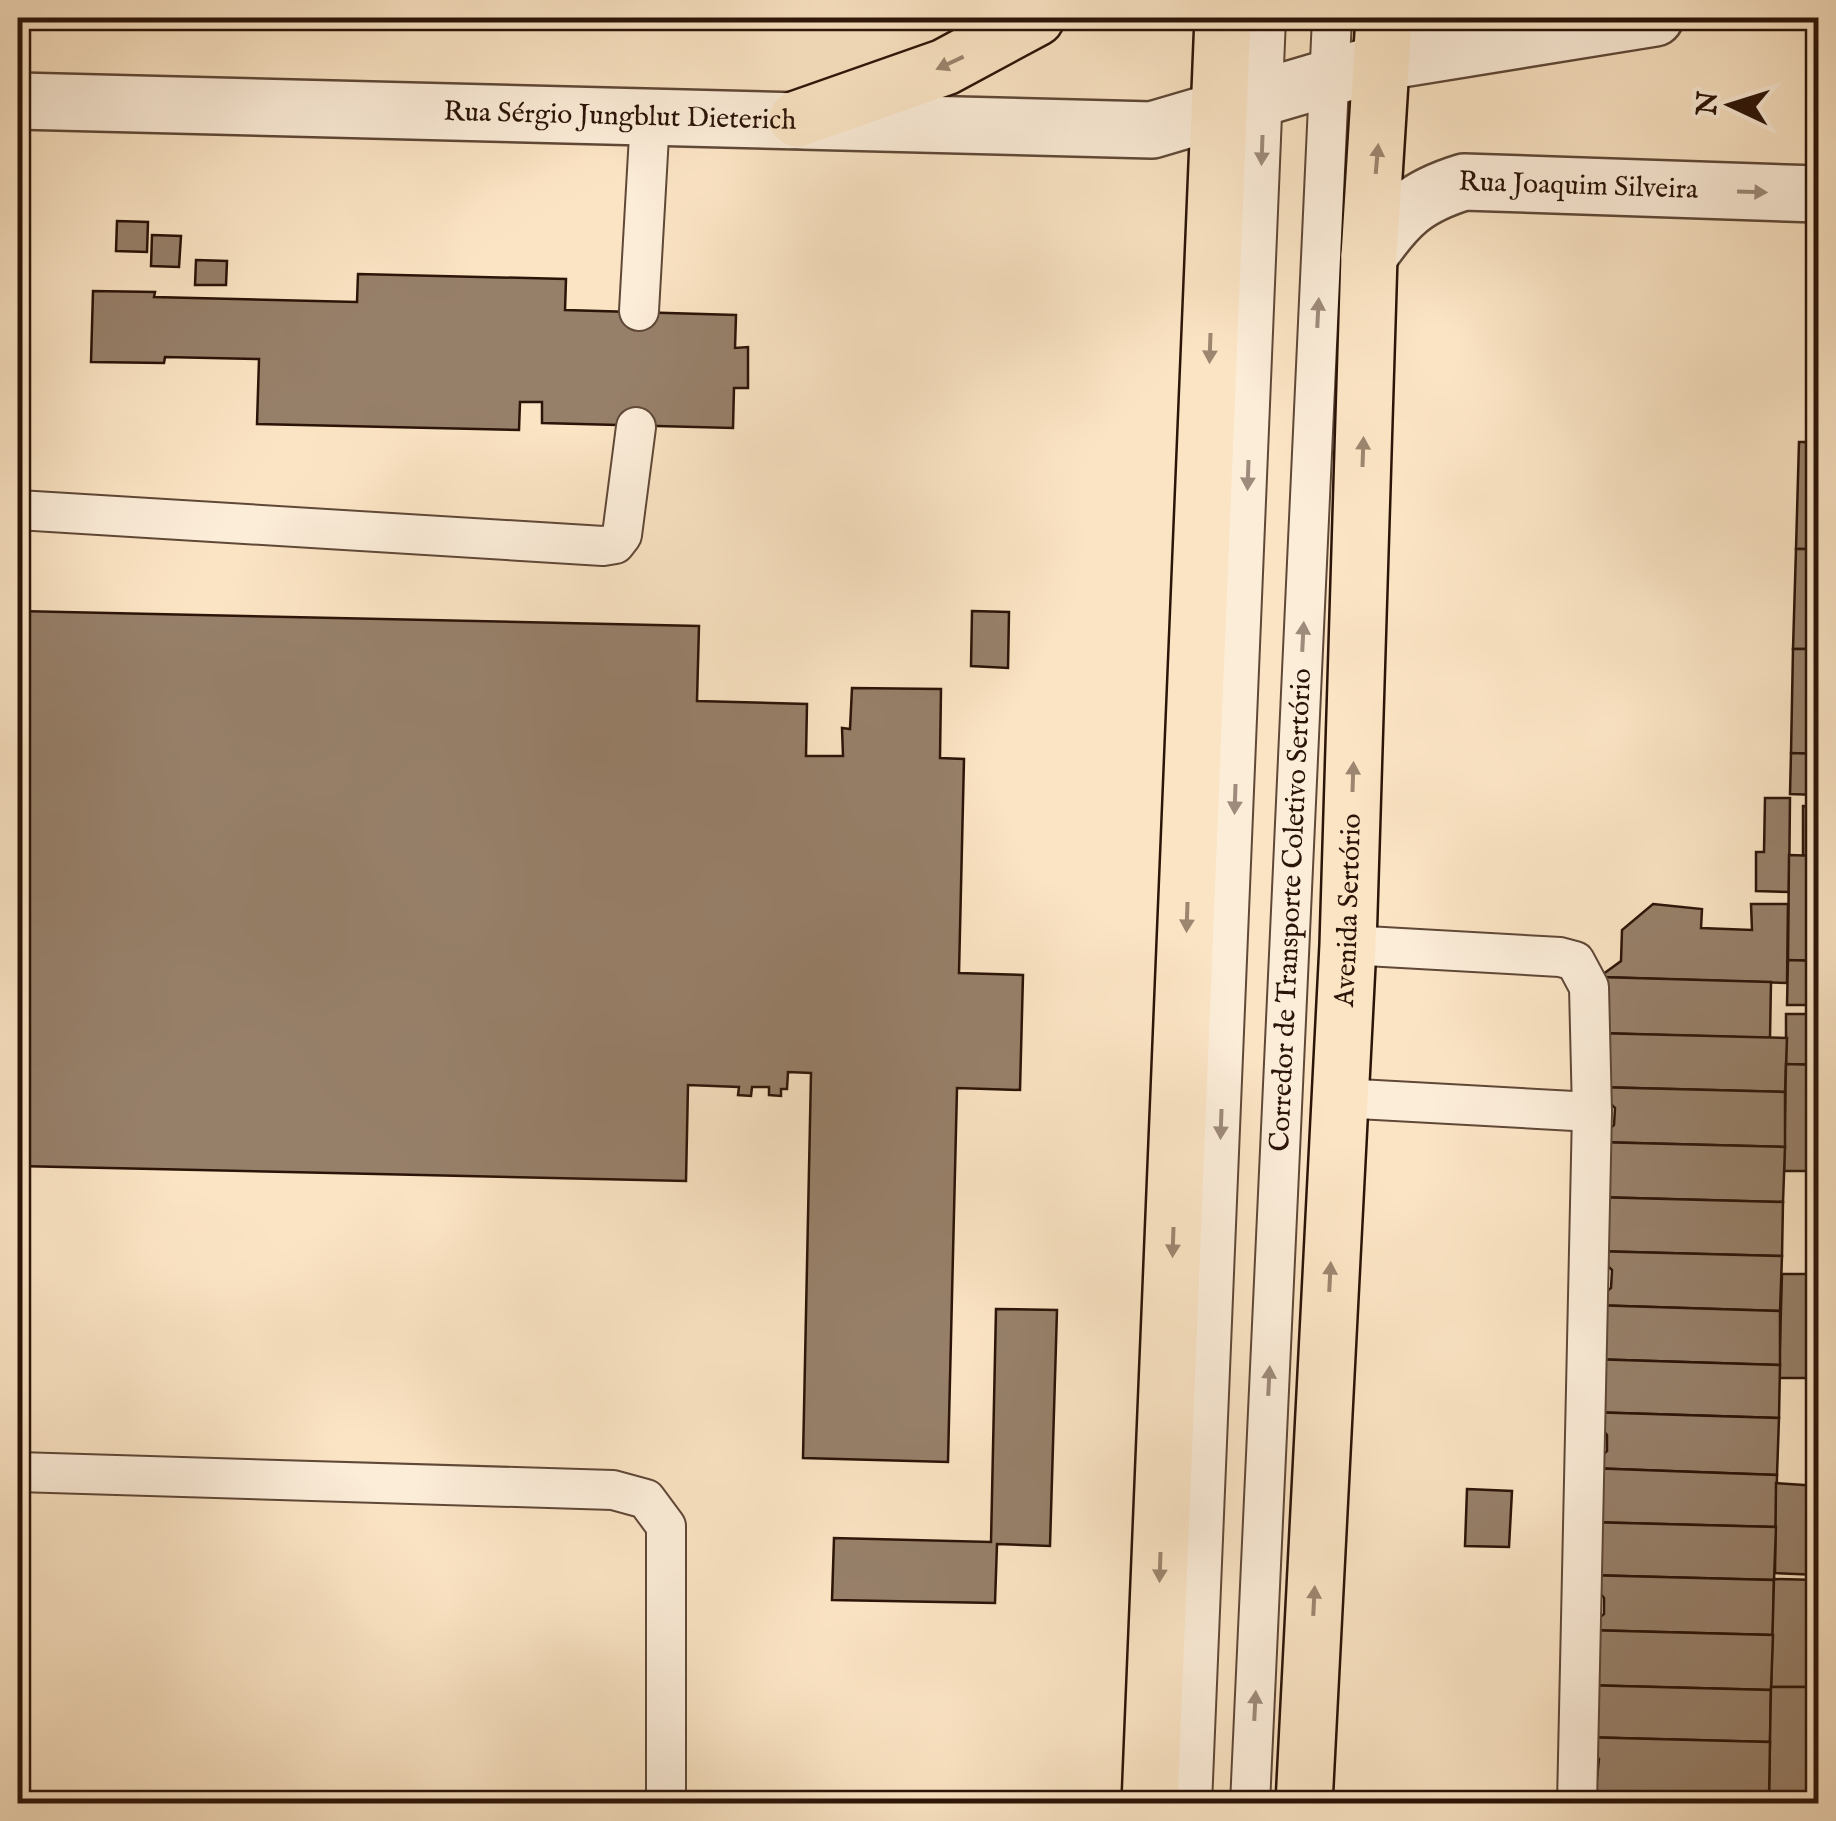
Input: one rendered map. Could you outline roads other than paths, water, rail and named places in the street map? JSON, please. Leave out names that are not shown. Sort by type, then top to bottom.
[{"type":"main road","points":[[798,119],[945,67],[1036,18]]},
{"type":"main road","points":[[1150,1804],[1242,104],[1223,18]]},
{"type":"main road","name":"Avenida Sertório","points":[[1304,1804],[1348,946],[1369,256],[1384,40]]},
{"type":"street","points":[[1242,104],[1329,80],[1384,40],[1655,18]]},
{"type":"street","name":"Rua Sérgio Jungblut Dieterich","points":[[18,102],[1152,130],[1242,104]]},
{"type":"street","name":"Rua Joaquim Silveira","points":[[1369,256],[1392,222],[1425,194],[1464,182],[1818,194]]},
{"type":"lane","points":[[1192,1804],[1242,104],[1266,18]]},
{"type":"lane","name":"Corredor de Transporte Coletivo Sertório","points":[[1250,1804],[1332,18]]},
{"type":"lane","points":[[639,311],[650,118]]},
{"type":"lane","points":[[18,510],[603,546],[615,544],[622,535],[636,426]]},
{"type":"lane","points":[[1348,946],[1575,961],[1589,987],[1592,1112],[1577,1804]]},
{"type":"lane","points":[[1340,1098],[1592,1112]]},
{"type":"lane","points":[[18,1472],[613,1490],[646,1500],[666,1526],[666,1804]]}]
